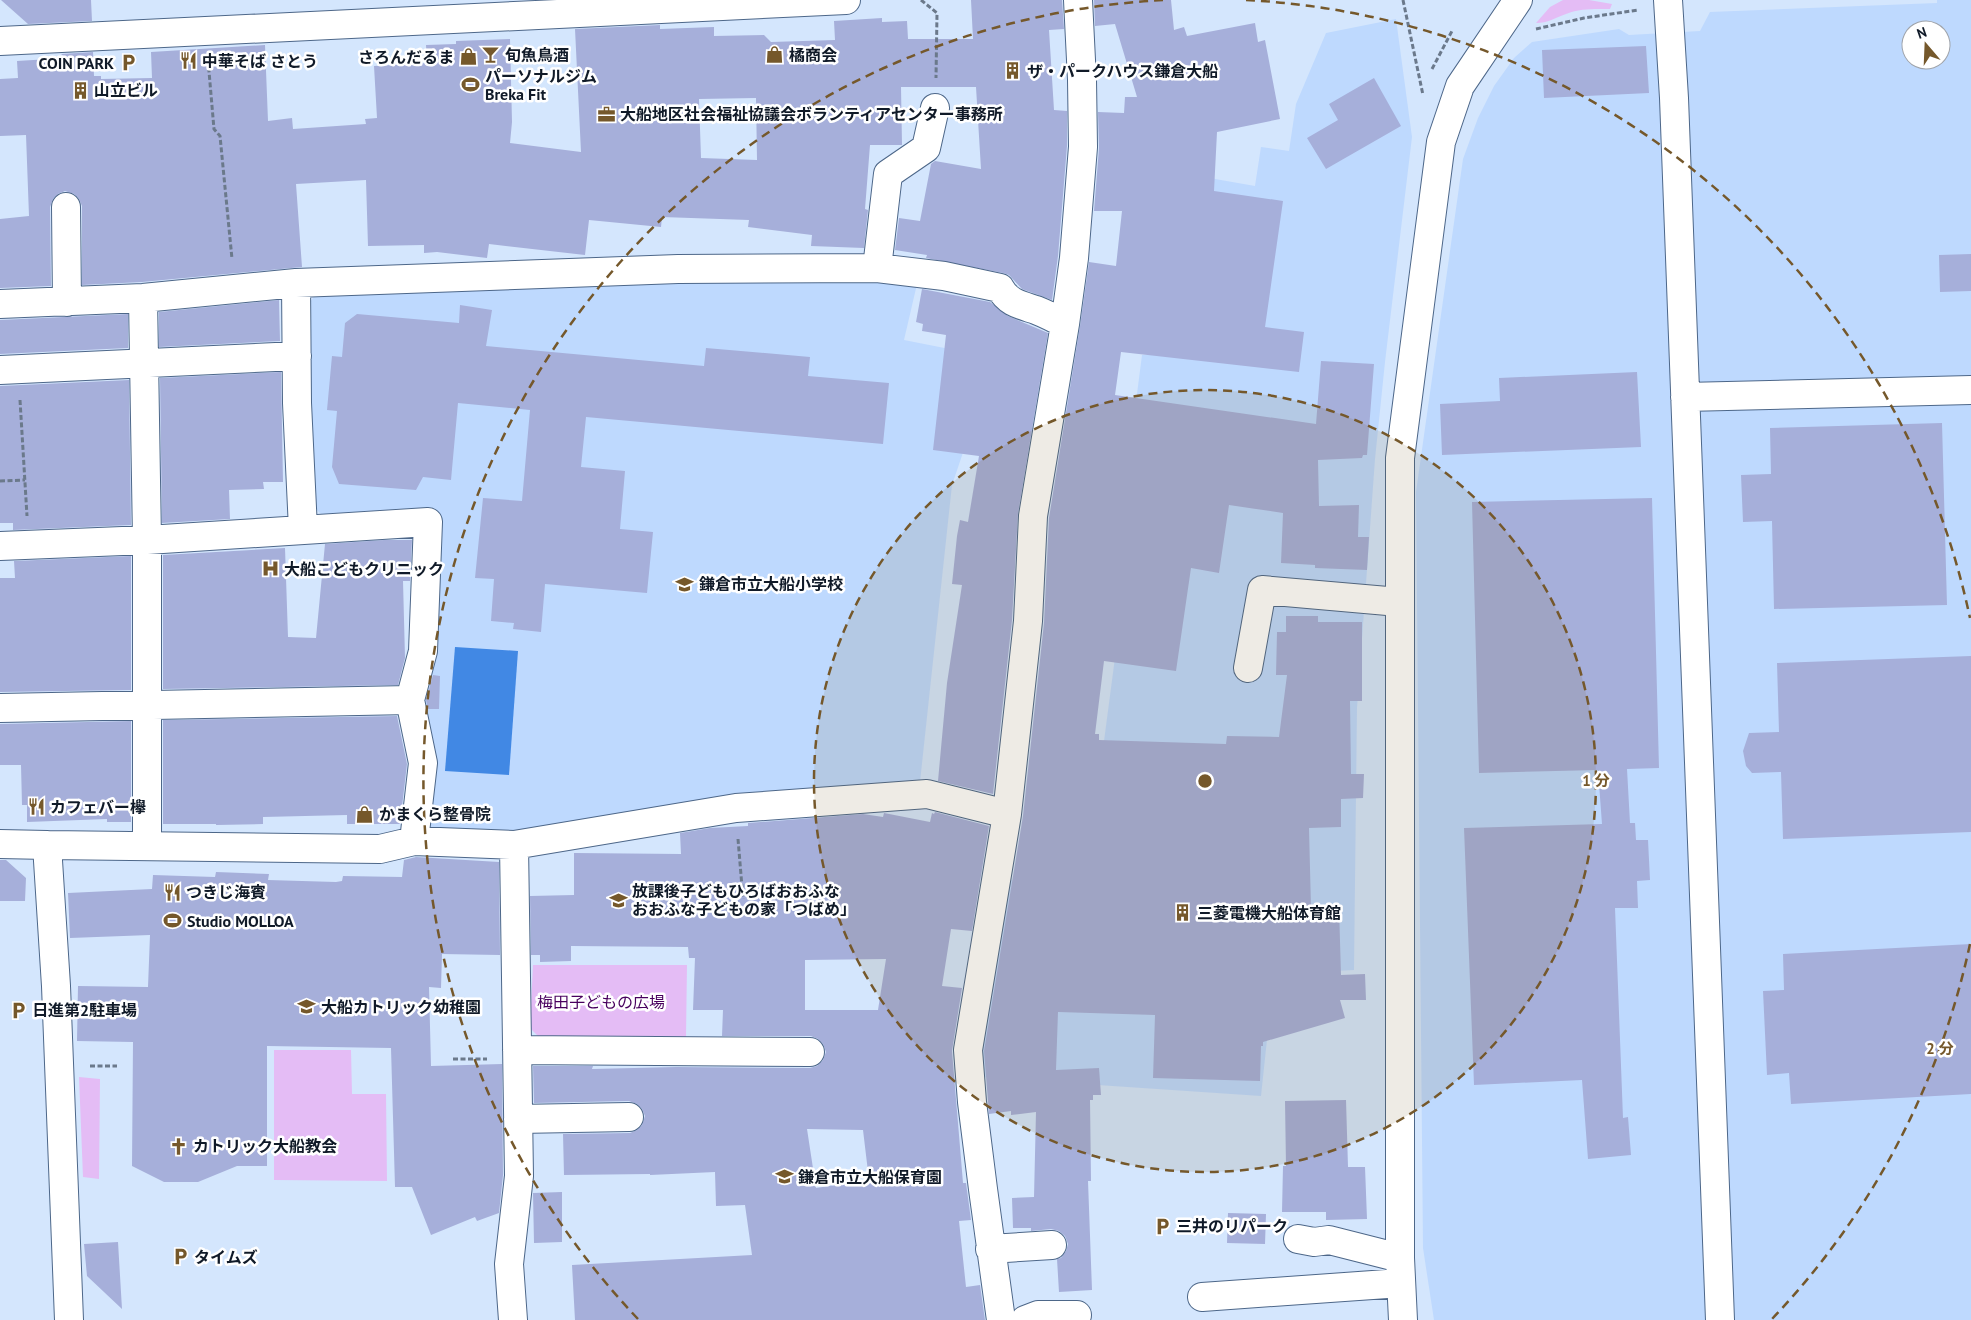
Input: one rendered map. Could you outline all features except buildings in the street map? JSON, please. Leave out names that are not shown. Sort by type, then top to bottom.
[{"type":"street","points":[[0,41],[846,0]]},
{"type":"street","points":[[1001,1320],[990,1249],[972,1102],[968,1050],[1007,814],[1028,621],[1033,516],[1074,258],[1082,147],[1082,80],[1078,0]]},
{"type":"street","points":[[1403,1320],[1401,1271],[1400,458],[1441,142],[1460,86],[1518,0]]},
{"type":"street","points":[[1668,3],[1674,98],[1720,1320]]},
{"type":"street","points":[[878,268],[888,174],[926,148],[935,108]]},
{"type":"street","points":[[66,207],[67,302]]},
{"type":"street","points":[[0,304],[143,298],[296,283],[678,268],[878,268],[944,276],[1000,288],[1005,297],[1021,306],[1036,310],[1065,324]]},
{"type":"street","points":[[296,283],[303,529]]},
{"type":"street","points":[[143,298],[147,540],[147,845]]},
{"type":"street","points":[[9,370],[297,356]]},
{"type":"street","points":[[1685,397],[1971,390]]},
{"type":"street","points":[[0,546],[147,540],[428,522],[423,651],[410,700],[423,763],[414,841]]},
{"type":"street","points":[[1248,668],[1262,590],[1399,602]]},
{"type":"street","points":[[0,708],[410,700]]},
{"type":"street","points":[[0,844],[380,849],[414,841],[514,845],[736,808],[927,794],[1007,814]]},
{"type":"street","points":[[513,1320],[509,1264],[519,1176],[514,845]]},
{"type":"street","points":[[47,846],[56,986],[69,1320]]},
{"type":"street","points":[[517,1050],[810,1052]]},
{"type":"street","points":[[518,1119],[629,1117]]},
{"type":"street","points":[[1298,1239],[1314,1242],[1329,1240],[1401,1271]]},
{"type":"street","points":[[990,1249],[1052,1245]]},
{"type":"street","points":[[1202,1297],[1401,1271]]},
{"type":"street","points":[[1025,1320],[1038,1315],[1077,1315]]},
{"type":"path","points":[[921,0],[937,13],[935,108]]},
{"type":"path","points":[[1403,0],[1423,94]]},
{"type":"path","points":[[1536,29],[1584,18],[1668,3]]},
{"type":"path","points":[[206,31],[214,129],[220,136],[235,289]]},
{"type":"path","points":[[9,370],[25,480],[28,545]]},
{"type":"path","points":[[0,481],[25,480]]},
{"type":"path","points":[[736,808],[742,898]]},
{"type":"path","points":[[91,1066],[117,1066]]},
{"type":"shaded area","points":[[1937,0],[1971,0],[1971,1320],[1434,1320],[1423,1248],[1416,492],[1463,159],[1478,118],[1494,86],[1514,58],[1532,42],[1619,29],[1629,35],[1700,31],[1710,12],[1937,3]]},
{"type":"shaded area","points":[[1396,19],[1412,137],[1375,459],[1357,708],[1354,970],[1274,974],[1261,1096],[981,1077],[978,1043],[1005,879],[1084,893],[1116,650],[1133,425],[1142,355],[1160,355],[1181,173],[1255,186],[1261,147],[1289,151],[1296,104],[1326,33]]},
{"type":"shaded area","name":"鎌倉市立大船小学校","points":[[825,275],[917,284],[904,340],[995,358],[952,485],[920,782],[521,839],[425,832],[417,693],[426,653],[433,509],[322,515],[312,505],[307,306],[316,294]]},
{"type":"green space","points":[[1563,0],[1589,0],[1612,4],[1610,9],[1577,11],[1536,23],[1550,7]]},
{"type":"green space","name":"梅田子どもの広場","points":[[533,965],[687,965],[686,1037],[543,1041],[530,1028]]},
{"type":"green space","points":[[274,1050],[351,1050],[352,1094],[386,1094],[387,1181],[274,1180]]},
{"type":"green space","points":[[79,1077],[100,1079],[99,1179],[83,1177]]},
{"type":"water","points":[[455,647],[518,651],[509,775],[445,771]]},
{"type":"place","name":"旬魚鳥酒","points":[[491,55]]},
{"type":"place","name":"橘商会","points":[[775,55]]},
{"type":"place","name":"さろんだるま","points":[[468,57]]},
{"type":"place","name":"中華そば さとう","points":[[188,61]]},
{"type":"place","name":"COIN PARK","points":[[128,63]]},
{"type":"place","name":"ザ・パークハウス鎌倉大船","points":[[1013,71]]},
{"type":"place","name":"パーソナルジム Breka Fit","points":[[471,85]]},
{"type":"place","name":"山立ビル","points":[[80,90]]},
{"type":"place","name":"大船地区社会福祉協議会ボランティアセンター事務所","points":[[606,114]]},
{"type":"place","name":"大船こどもクリニック","points":[[270,569]]},
{"type":"place","name":"鎌倉市立大船小学校","points":[[685,584]]},
{"type":"place","name":"カフェバー欅","points":[[36,807]]},
{"type":"place","name":"かまくら整骨院","points":[[365,814]]},
{"type":"place","name":"つきじ海賓","points":[[172,892]]},
{"type":"place","name":"放課後子どもひろばおおふな おおふな子どもの家「つばめ」","points":[[618,900]]},
{"type":"place","name":"三菱電機大船体育館","points":[[1183,913]]},
{"type":"place","name":"Studio MOLLOA","points":[[173,921]]},
{"type":"place","name":"大船カトリック幼稚園","points":[[307,1007]]},
{"type":"place","name":"日進第2駐車場","points":[[18,1010]]},
{"type":"place","name":"カトリック大船教会","points":[[179,1146]]},
{"type":"place","name":"鎌倉市立大船保育園","points":[[784,1177]]},
{"type":"place","name":"三井のリパーク","points":[[1162,1226]]},
{"type":"place","name":"タイムズ","points":[[180,1257]]}]
